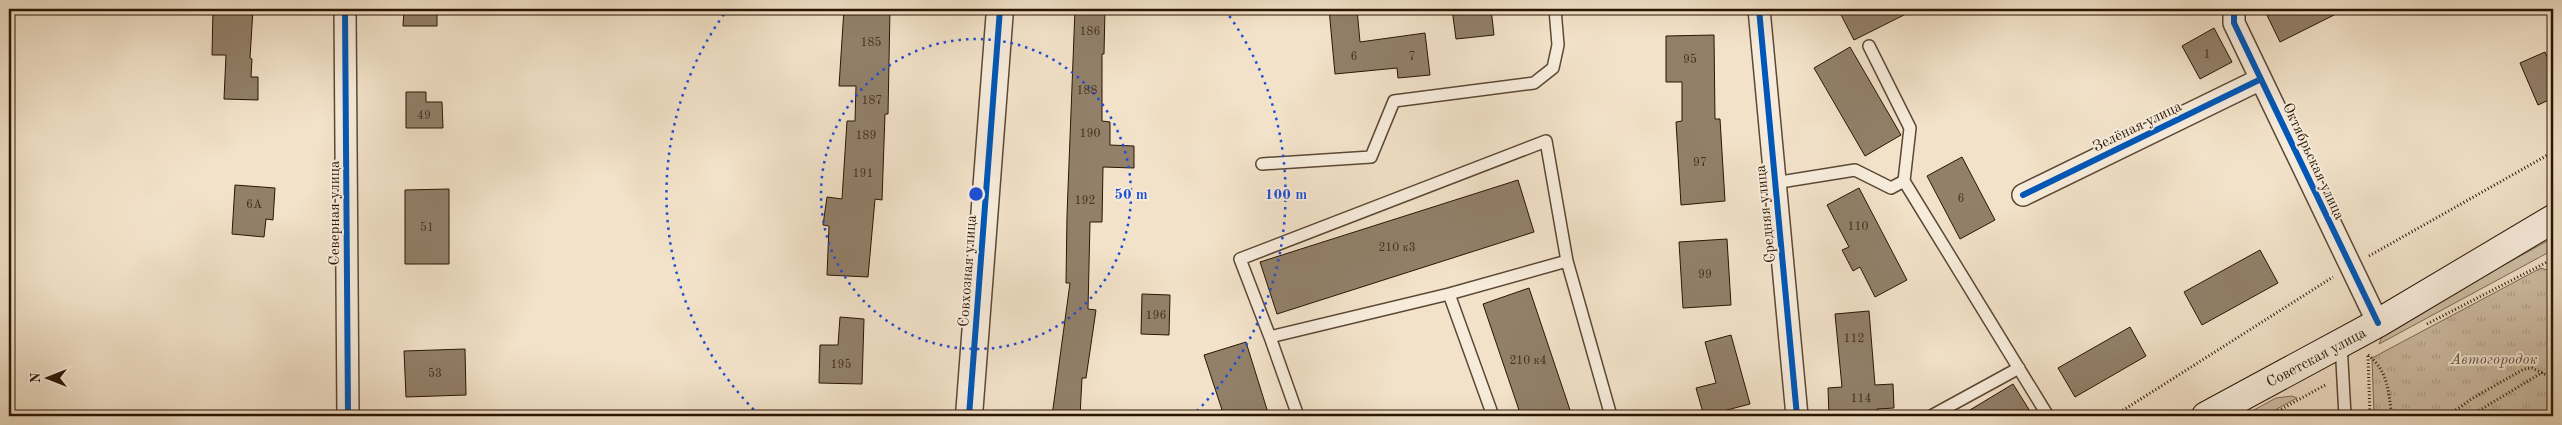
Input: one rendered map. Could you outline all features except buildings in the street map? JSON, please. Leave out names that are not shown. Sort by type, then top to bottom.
[{"type":"main road","name":"Советская улица","points":[[2206,416],[2378,323],[2553,219]]},
{"type":"street","name":"Северная улица","points":[[345,9],[348,416]]},
{"type":"street","name":"Совхозная улица","points":[[969,416],[1000,9]]},
{"type":"street","name":"Средняя улица","points":[[1759,9],[1774,183],[1798,416]]},
{"type":"street","name":"Октябрьская улица","points":[[2234,9],[2234,23],[2378,323]]},
{"type":"street","name":"Зелёная улица","points":[[2023,195],[2261,80]]},
{"type":"lane","points":[[1262,164],[1371,157],[1394,101],[1534,83],[1553,68],[1558,45],[1555,9]]},
{"type":"lane","points":[[1869,46],[1910,128],[1904,180],[2048,416]]},
{"type":"lane","points":[[1298,416],[1240,259],[1546,141],[1566,261],[1611,416]]},
{"type":"lane","points":[[1774,183],[1855,170],[1891,188],[1904,180]]},
{"type":"lane","points":[[1270,337],[1449,294],[1566,261]]},
{"type":"lane","points":[[1449,294],[1493,416]]},
{"type":"lane","points":[[2341,344],[2345,416]]},
{"type":"lane","points":[[1933,415],[2019,368]]},
{"type":"path","points":[[2114,416],[2350,266],[2553,152]]},
{"type":"path","points":[[2421,327],[2553,259]]},
{"type":"path","points":[[2269,416],[2343,376],[2376,350]]},
{"type":"path","points":[[2368,355],[2370,416]]},
{"type":"path","points":[[2368,355],[2380,365],[2387,384],[2392,416]]},
{"type":"path","points":[[2447,416],[2473,398],[2524,369],[2532,368],[2553,378]]},
{"type":"path","points":[[2470,416],[2543,372]]},
{"type":"green space","points":[[2553,238],[2553,250],[2379,344],[2385,330]]},
{"type":"green space","name":"Автогородок","points":[[2541,268],[2553,272],[2553,416],[2374,416],[2372,358]]},
{"type":"green space","points":[[2292,396],[2297,398],[2264,416],[2243,416],[2276,398]]},
{"type":"cycle path","points":[[345,9],[348,416]]},
{"type":"cycle path","points":[[969,416],[1000,9]]},
{"type":"cycle path","points":[[1759,9],[1797,416]]},
{"type":"cycle path","points":[[2234,9],[2234,23],[2378,323]]},
{"type":"cycle path","points":[[2023,195],[2261,79]]}]
